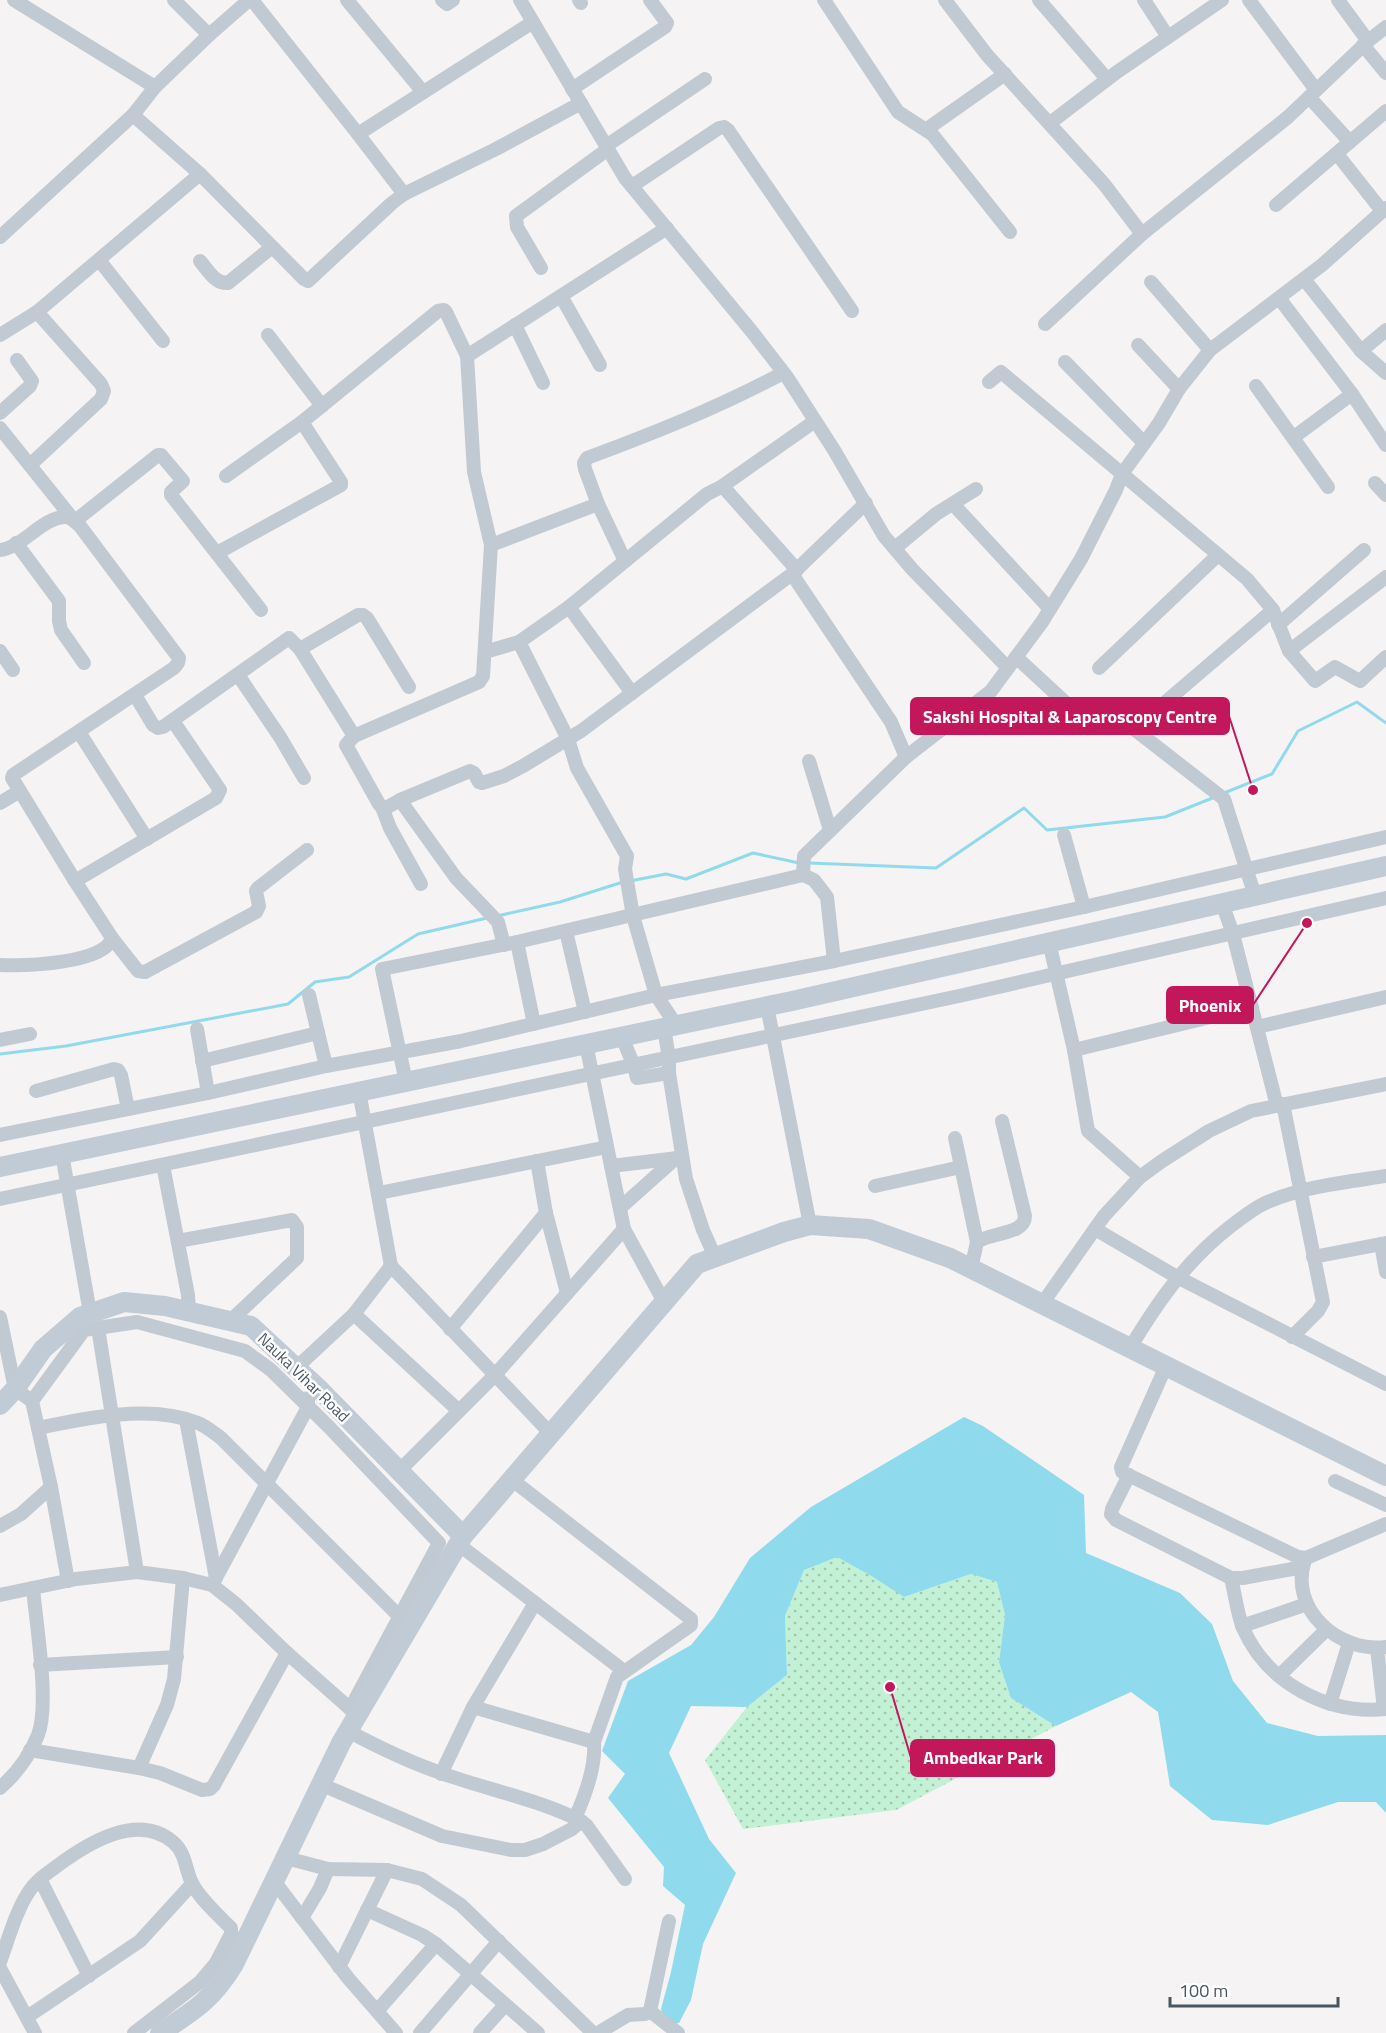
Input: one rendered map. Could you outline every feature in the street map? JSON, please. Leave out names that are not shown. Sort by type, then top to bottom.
[{"type":"street","points":[[14,0],[155,87]]},
{"type":"street","points":[[174,0],[209,36]]},
{"type":"street","points":[[0,237],[133,115],[155,87],[250,0],[404,194]]},
{"type":"street","points":[[347,0],[423,92]]},
{"type":"street","points":[[442,0],[447,4],[453,0]]},
{"type":"street","points":[[520,0],[632,186],[783,373],[866,503],[884,536],[912,568],[1012,662],[1068,705]]},
{"type":"street","points":[[572,89],[665,27],[667,23],[650,0]]},
{"type":"street","points":[[824,0],[898,112],[906,119],[927,129],[1010,232]]},
{"type":"street","points":[[945,0],[987,55],[1104,184],[1142,234]]},
{"type":"street","points":[[1039,0],[1107,80]]},
{"type":"street","points":[[1144,0],[1168,37]]},
{"type":"street","points":[[1050,123],[1107,80],[1222,0]]},
{"type":"street","points":[[1250,0],[1313,93],[1350,142]]},
{"type":"street","points":[[1338,0],[1386,73]]},
{"type":"street","points":[[358,134],[533,22]]},
{"type":"street","points":[[1045,324],[1142,234],[1288,117],[1386,27]]},
{"type":"street","points":[[927,129],[1005,74]]},
{"type":"street","points":[[541,268],[517,226],[516,216],[607,147],[705,79]]},
{"type":"street","points":[[133,115],[200,174],[304,279],[310,280],[392,202],[404,194],[496,149],[581,102]]},
{"type":"street","points":[[1276,205],[1386,111]]},
{"type":"street","points":[[632,186],[719,128],[724,127],[852,311]]},
{"type":"street","points":[[406,1082],[382,969],[510,944],[633,916],[804,867],[830,830],[906,757],[991,691],[1050,609],[1081,558],[1122,474],[1179,389],[1209,350],[1304,279],[1384,210],[1336,154]]},
{"type":"street","points":[[0,335],[37,312],[200,174]]},
{"type":"street","points":[[467,356],[667,228]]},
{"type":"street","points":[[200,261],[218,281],[222,284],[228,283],[273,247]]},
{"type":"street","points":[[99,260],[163,341]]},
{"type":"street","points":[[1304,279],[1361,351],[1386,373]]},
{"type":"street","points":[[1151,282],[1209,350]]},
{"type":"street","points":[[561,296],[600,365]]},
{"type":"street","points":[[1279,298],[1352,394],[1386,445]]},
{"type":"street","points":[[226,476],[302,422],[441,309],[446,312],[467,356],[474,472],[491,545],[483,676],[479,682],[354,736],[346,745],[382,807],[387,822],[421,884]]},
{"type":"street","points":[[30,465],[101,399],[104,391],[101,384],[37,312]]},
{"type":"street","points":[[515,325],[543,383]]},
{"type":"street","points":[[1361,351],[1386,330]]},
{"type":"street","points":[[268,335],[322,406]]},
{"type":"street","points":[[1138,345],[1179,389]]},
{"type":"street","points":[[0,413],[30,386],[32,381],[17,360]]},
{"type":"street","points":[[1065,362],[1144,442]]},
{"type":"street","points":[[989,382],[1001,372],[1247,579],[1273,610],[1289,651],[1315,681],[1335,667],[1360,681],[1386,657]]},
{"type":"street","points":[[625,561],[598,504],[585,469],[584,463],[587,458],[672,427],[783,373]]},
{"type":"street","points":[[1256,386],[1328,487]]},
{"type":"street","points":[[1294,438],[1352,394]]},
{"type":"street","points":[[485,652],[519,642],[569,607],[707,494],[721,487],[815,421]]},
{"type":"street","points":[[217,553],[342,484],[302,422]]},
{"type":"street","points":[[0,428],[179,658],[174,668],[13,775],[9,797]]},
{"type":"street","points":[[73,520],[160,455],[183,481],[171,492],[171,495],[261,610]]},
{"type":"street","points":[[1375,483],[1386,495]]},
{"type":"street","points":[[721,487],[726,490],[795,572],[891,722],[906,757]]},
{"type":"street","points":[[895,549],[936,514],[976,489]]},
{"type":"street","points":[[382,807],[470,771],[482,783],[504,776],[568,739],[795,572],[866,503]]},
{"type":"street","points":[[491,545],[598,504]]},
{"type":"street","points":[[953,504],[1050,609]]},
{"type":"street","points":[[0,550],[6,549],[52,521],[63,517],[73,520]]},
{"type":"street","points":[[16,543],[59,601],[58,621],[61,630],[84,663]]},
{"type":"street","points":[[1278,625],[1364,550]]},
{"type":"street","points":[[1099,668],[1218,555]]},
{"type":"street","points":[[1289,651],[1386,577]]},
{"type":"street","points":[[569,607],[632,693]]},
{"type":"street","points":[[1255,896],[1224,799],[1134,729],[1273,610]]},
{"type":"street","points":[[300,649],[358,615],[363,615],[409,687]]},
{"type":"street","points":[[135,695],[153,725],[158,728],[163,727],[289,638],[300,649],[354,736]]},
{"type":"street","points":[[519,642],[568,739],[577,768],[627,856],[625,869],[633,916],[656,995],[670,1027],[669,1073],[679,1157],[703,1230],[715,1257]]},
{"type":"street","points":[[0,651],[13,670]]},
{"type":"street","points":[[238,675],[280,737],[304,778]]},
{"type":"street","points":[[75,881],[220,794],[220,790],[173,720]]},
{"type":"street","points":[[79,732],[147,838]]},
{"type":"street","points":[[809,761],[830,830]]},
{"type":"street","points":[[0,785],[75,881],[112,938],[138,970],[145,972],[256,912],[259,906],[256,891],[258,888],[307,850]]},
{"type":"street","points":[[399,800],[456,878],[495,918],[510,944],[534,1024]]},
{"type":"street","points":[[1064,834],[1084,907]]},
{"type":"street","points":[[0,1135],[208,1093],[326,1066],[461,1041],[656,995],[834,961],[1084,907],[1386,837]]},
{"type":"street","points":[[0,1167],[767,1006],[1386,866]]},
{"type":"street","points":[[804,867],[827,897],[834,961]]},
{"type":"street","points":[[0,1199],[773,1036],[1057,974],[1386,898]]},
{"type":"street","points":[[1222,903],[1233,934],[1280,1105],[1323,1302],[1318,1311],[1292,1337]]},
{"type":"street","points":[[566,931],[585,1012]]},
{"type":"street","points":[[0,965],[28,966],[81,958],[111,944],[112,938]]},
{"type":"street","points":[[1049,942],[1074,1050],[1088,1131],[1140,1177]]},
{"type":"street","points":[[309,995],[326,1066]]},
{"type":"street","points":[[1257,1028],[1386,997]]},
{"type":"street","points":[[767,1006],[810,1225]]},
{"type":"street","points":[[1074,1050],[1252,1007]]},
{"type":"street","points":[[197,1029],[208,1093]]},
{"type":"street","points":[[202,1061],[318,1033]]},
{"type":"street","points":[[0,1040],[30,1034]]},
{"type":"street","points":[[622,1036],[637,1078],[669,1073]]},
{"type":"street","points":[[586,1044],[624,1229],[664,1302]]},
{"type":"street","points":[[36,1091],[114,1069],[118,1070],[121,1075],[128,1109]]},
{"type":"street","points":[[1042,1304],[1104,1216],[1140,1177],[1209,1131],[1251,1111],[1386,1084]]},
{"type":"street","points":[[359,1091],[391,1266],[551,1434]]},
{"type":"street","points":[[977,1242],[983,1237],[1021,1228],[1025,1222],[1002,1121]]},
{"type":"street","points":[[955,1138],[977,1242],[971,1269]]},
{"type":"street","points":[[379,1193],[607,1147]]},
{"type":"street","points":[[62,1154],[112,1416],[136,1572]]},
{"type":"street","points":[[611,1166],[679,1157]]},
{"type":"street","points":[[620,1208],[679,1157]]},
{"type":"street","points":[[537,1161],[546,1213],[567,1293]]},
{"type":"street","points":[[163,1165],[188,1295],[189,1311]]},
{"type":"street","points":[[875,1186],[961,1167]]},
{"type":"street","points":[[1130,1348],[1150,1314],[1177,1277],[1208,1244],[1250,1212],[1267,1202],[1300,1190],[1386,1176]]},
{"type":"street","points":[[450,1329],[546,1213]]},
{"type":"street","points":[[178,1241],[291,1220],[295,1223],[297,1258],[230,1321]]},
{"type":"street","points":[[160,2033],[198,2008],[222,1983],[234,1964],[352,1718],[405,1622],[460,1540],[697,1264],[784,1232],[810,1225],[869,1228],[950,1258],[1386,1476]]},
{"type":"street","points":[[399,1471],[495,1375],[624,1229]]},
{"type":"street","points":[[1095,1229],[1177,1277],[1386,1384]]},
{"type":"street","points":[[1313,1257],[1383,1244],[1386,1272]]},
{"type":"street","points":[[214,1582],[308,1407],[301,1372],[354,1314],[391,1266]]},
{"type":"street","name":"Nauka Vihar Road","points":[[0,1405],[15,1389],[43,1349],[80,1317],[94,1321],[124,1302],[165,1306],[251,1326],[301,1372],[399,1471],[460,1540]]},
{"type":"street","points":[[354,1314],[459,1411]]},
{"type":"street","points":[[0,1317],[15,1389],[32,1401],[68,1581]]},
{"type":"street","points":[[32,1401],[84,1330],[94,1321],[137,1322],[245,1351],[271,1370],[439,1543],[405,1622]]},
{"type":"street","points":[[245,1351],[251,1326]]},
{"type":"street","points":[[1166,1366],[1120,1467],[1122,1472],[1298,1557],[1304,1562]]},
{"type":"street","points":[[38,1428],[133,1413],[161,1415],[199,1423],[221,1438],[405,1622]]},
{"type":"street","points":[[186,1420],[214,1582]]},
{"type":"street","points":[[1129,1475],[1112,1509],[1111,1514],[1116,1520],[1231,1578],[1244,1578],[1304,1562],[1386,1524]]},
{"type":"street","points":[[320,1784],[442,1836],[511,1850],[525,1850],[543,1844],[572,1829],[578,1820],[595,1753],[594,1742],[618,1677],[691,1625],[691,1619],[512,1479]]},
{"type":"street","points":[[1335,1481],[1386,1504]]},
{"type":"street","points":[[0,1526],[21,1514],[51,1487]]},
{"type":"street","points":[[460,1540],[535,1603],[624,1671]]},
{"type":"street","points":[[1231,1578],[1242,1626],[1265,1664],[1279,1676],[1316,1699],[1330,1704],[1358,1710],[1385,1709],[1381,1648],[1358,1646],[1326,1630],[1311,1612],[1303,1592],[1304,1562]]},
{"type":"street","points":[[0,1595],[68,1581],[136,1572],[214,1582],[382,1749],[441,1774],[536,1802],[578,1820],[587,1826],[625,1879]]},
{"type":"street","points":[[139,1768],[167,1705],[177,1657],[183,1578]]},
{"type":"street","points":[[0,1788],[18,1770],[39,1734],[43,1696],[33,1588]]},
{"type":"street","points":[[441,1774],[473,1707],[535,1603]]},
{"type":"street","points":[[1242,1626],[1308,1604]]},
{"type":"street","points":[[1279,1676],[1326,1630]]},
{"type":"street","points":[[1330,1704],[1349,1643]]},
{"type":"street","points":[[30,1750],[139,1768],[160,1773],[202,1790],[210,1790],[287,1653]]},
{"type":"street","points":[[40,1665],[177,1657]]},
{"type":"street","points":[[473,1707],[594,1742]]},
{"type":"street","points":[[0,1962],[26,1896],[40,1879],[74,1853],[101,1838],[146,1829],[165,1835],[176,1844],[182,1853],[192,1884],[231,1929],[231,1934],[216,1963],[200,1982],[134,2033]]},
{"type":"street","points":[[286,1858],[328,1869],[387,1870],[422,1879],[460,1905],[593,2033]]},
{"type":"street","points":[[302,1918],[320,1888],[328,1869]]},
{"type":"street","points":[[339,1967],[387,1870]]},
{"type":"street","points":[[40,1879],[89,1976]]},
{"type":"street","points":[[274,1881],[339,1967],[396,2033]]},
{"type":"street","points":[[27,2017],[140,1941],[192,1884]]},
{"type":"street","points":[[367,1910],[422,1935],[436,1944],[538,2033]]},
{"type":"street","points":[[598,2033],[628,2015],[645,2014],[650,2011],[669,1921]]},
{"type":"street","points":[[420,2033],[499,1941]]},
{"type":"street","points":[[376,2011],[436,1944]]},
{"type":"street","points":[[0,1968],[35,2033]]},
{"type":"street","points":[[480,2033],[505,2005]]},
{"type":"street","points":[[650,2011],[678,2033]]},
{"type":"green space","points":[[837,1557],[879,1575],[904,1597],[971,1574],[997,1582],[1005,1615],[999,1662],[1049,1721],[1056,1726],[896,1810],[743,1829],[705,1760],[747,1707],[787,1675],[785,1616],[804,1570],[819,1559]]},
{"type":"water","points":[[964,1417],[983,1426],[1084,1495],[1086,1553],[1180,1593],[1212,1624],[1233,1681],[1267,1723],[1318,1736],[1386,1735],[1386,1813],[1376,1802],[1338,1802],[1268,1825],[1212,1820],[1170,1786],[1158,1712],[1131,1692],[1056,1726],[1011,1698],[999,1662],[1005,1615],[997,1582],[971,1574],[904,1597],[837,1557],[804,1570],[785,1616],[787,1675],[747,1707],[691,1706],[669,1753],[709,1839],[736,1873],[703,1944],[691,2000],[679,2023],[666,2023],[661,2009],[685,1905],[663,1886],[664,1867],[608,1798],[625,1774],[602,1751],[628,1681],[691,1645],[714,1617],[750,1558],[811,1507]]},
{"type":"waterway","points":[[1224,793],[1272,774],[1298,731],[1357,702],[1386,723]]},
{"type":"waterway","points":[[809,863],[936,868],[1024,808],[1047,830],[1165,817],[1215,797]]},
{"type":"waterway","points":[[630,881],[666,874],[686,879],[753,853],[799,863]]},
{"type":"waterway","points":[[497,916],[560,902],[623,882]]},
{"type":"waterway","points":[[0,1054],[66,1046],[288,1004],[315,982],[349,977],[418,934],[487,918]]},
{"type":"place","name":"Sakshi Hospital & Laparoscopy Centre","points":[[1253,790]]},
{"type":"place","name":"Phoenix","points":[[1307,923]]},
{"type":"place","name":"Ambedkar Park","points":[[890,1687]]}]
